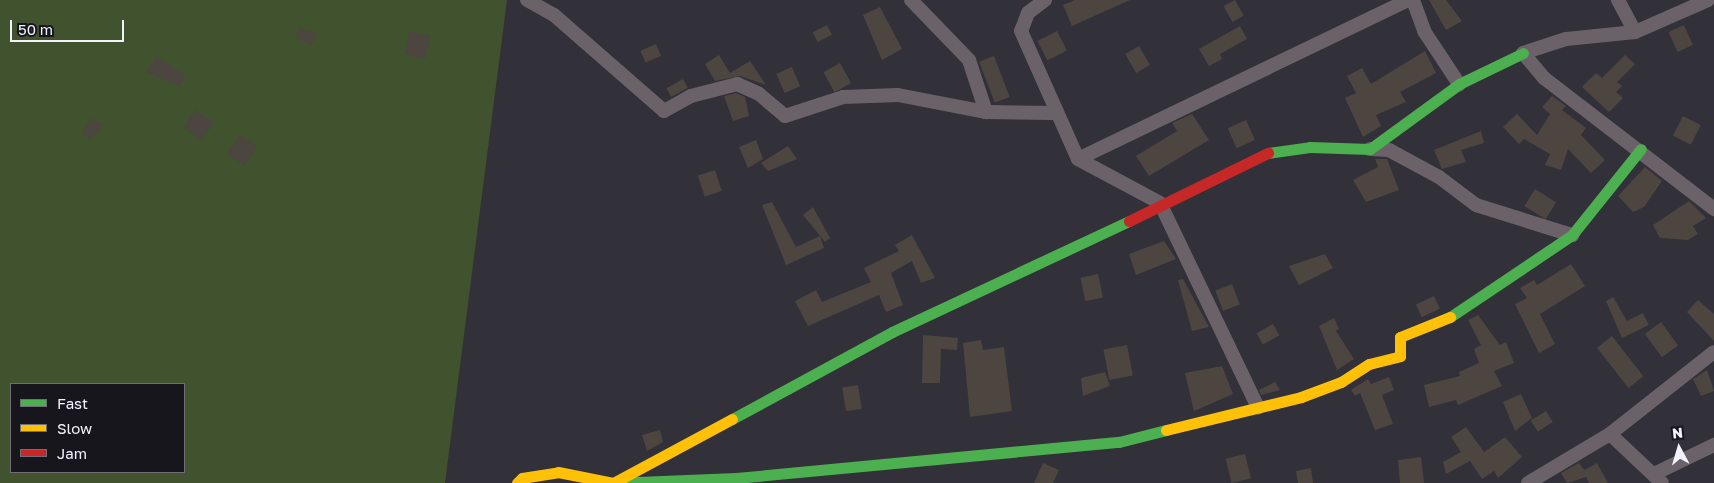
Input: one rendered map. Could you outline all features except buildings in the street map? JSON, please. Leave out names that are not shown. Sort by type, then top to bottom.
[{"type":"street","points":[[527,0],[554,15],[664,111],[692,96],[738,84],[759,94],[785,116],[844,97],[898,95],[986,112],[1054,113]]},
{"type":"street","points":[[911,0],[969,60],[986,112]]},
{"type":"street","points":[[1045,0],[1028,13],[1021,31],[1054,113],[1078,159],[1160,204],[1258,408]]},
{"type":"street","points":[[1078,159],[1408,0]]},
{"type":"street","points":[[1413,0],[1424,31],[1459,84]]},
{"type":"street","points":[[1618,0],[1635,32]]},
{"type":"street","points":[[1370,149],[1459,84],[1523,53],[1566,39],[1635,32],[1708,0]]},
{"type":"street","points":[[1523,53],[1544,78],[1641,149],[1714,209]]},
{"type":"street","points":[[613,482],[892,332],[1260,154],[1310,147],[1389,150],[1439,177],[1476,205],[1572,235]]},
{"type":"street","points":[[517,483],[522,478],[558,472],[613,482],[736,478],[1000,457],[1119,442],[1258,408],[1341,382],[1369,364],[1400,356],[1400,337],[1442,322],[1572,235],[1641,149]]},
{"type":"street","points":[[1528,483],[1610,434],[1714,352]]},
{"type":"street","points":[[1610,434],[1658,479],[1714,445]]},
{"type":"green space","points":[[0,0],[507,0],[445,483],[0,483]]},
{"type":"traffic: fast","points":[[1268,153],[1310,147],[1370,149],[1459,84],[1523,53]]},
{"type":"traffic: fast","points":[[1450,317],[1572,235],[1641,149]]},
{"type":"traffic: fast","points":[[732,419],[892,332],[1129,221]]},
{"type":"traffic: fast","points":[[613,483],[736,478],[1119,442],[1166,430]]},
{"type":"traffic: slow","points":[[1166,430],[1301,397],[1341,382],[1369,364],[1400,356],[1400,337],[1450,317]]},
{"type":"traffic: slow","points":[[517,483],[522,478],[558,472],[613,483],[732,419]]},
{"type":"traffic: jam","points":[[1129,221],[1268,153]]}]
